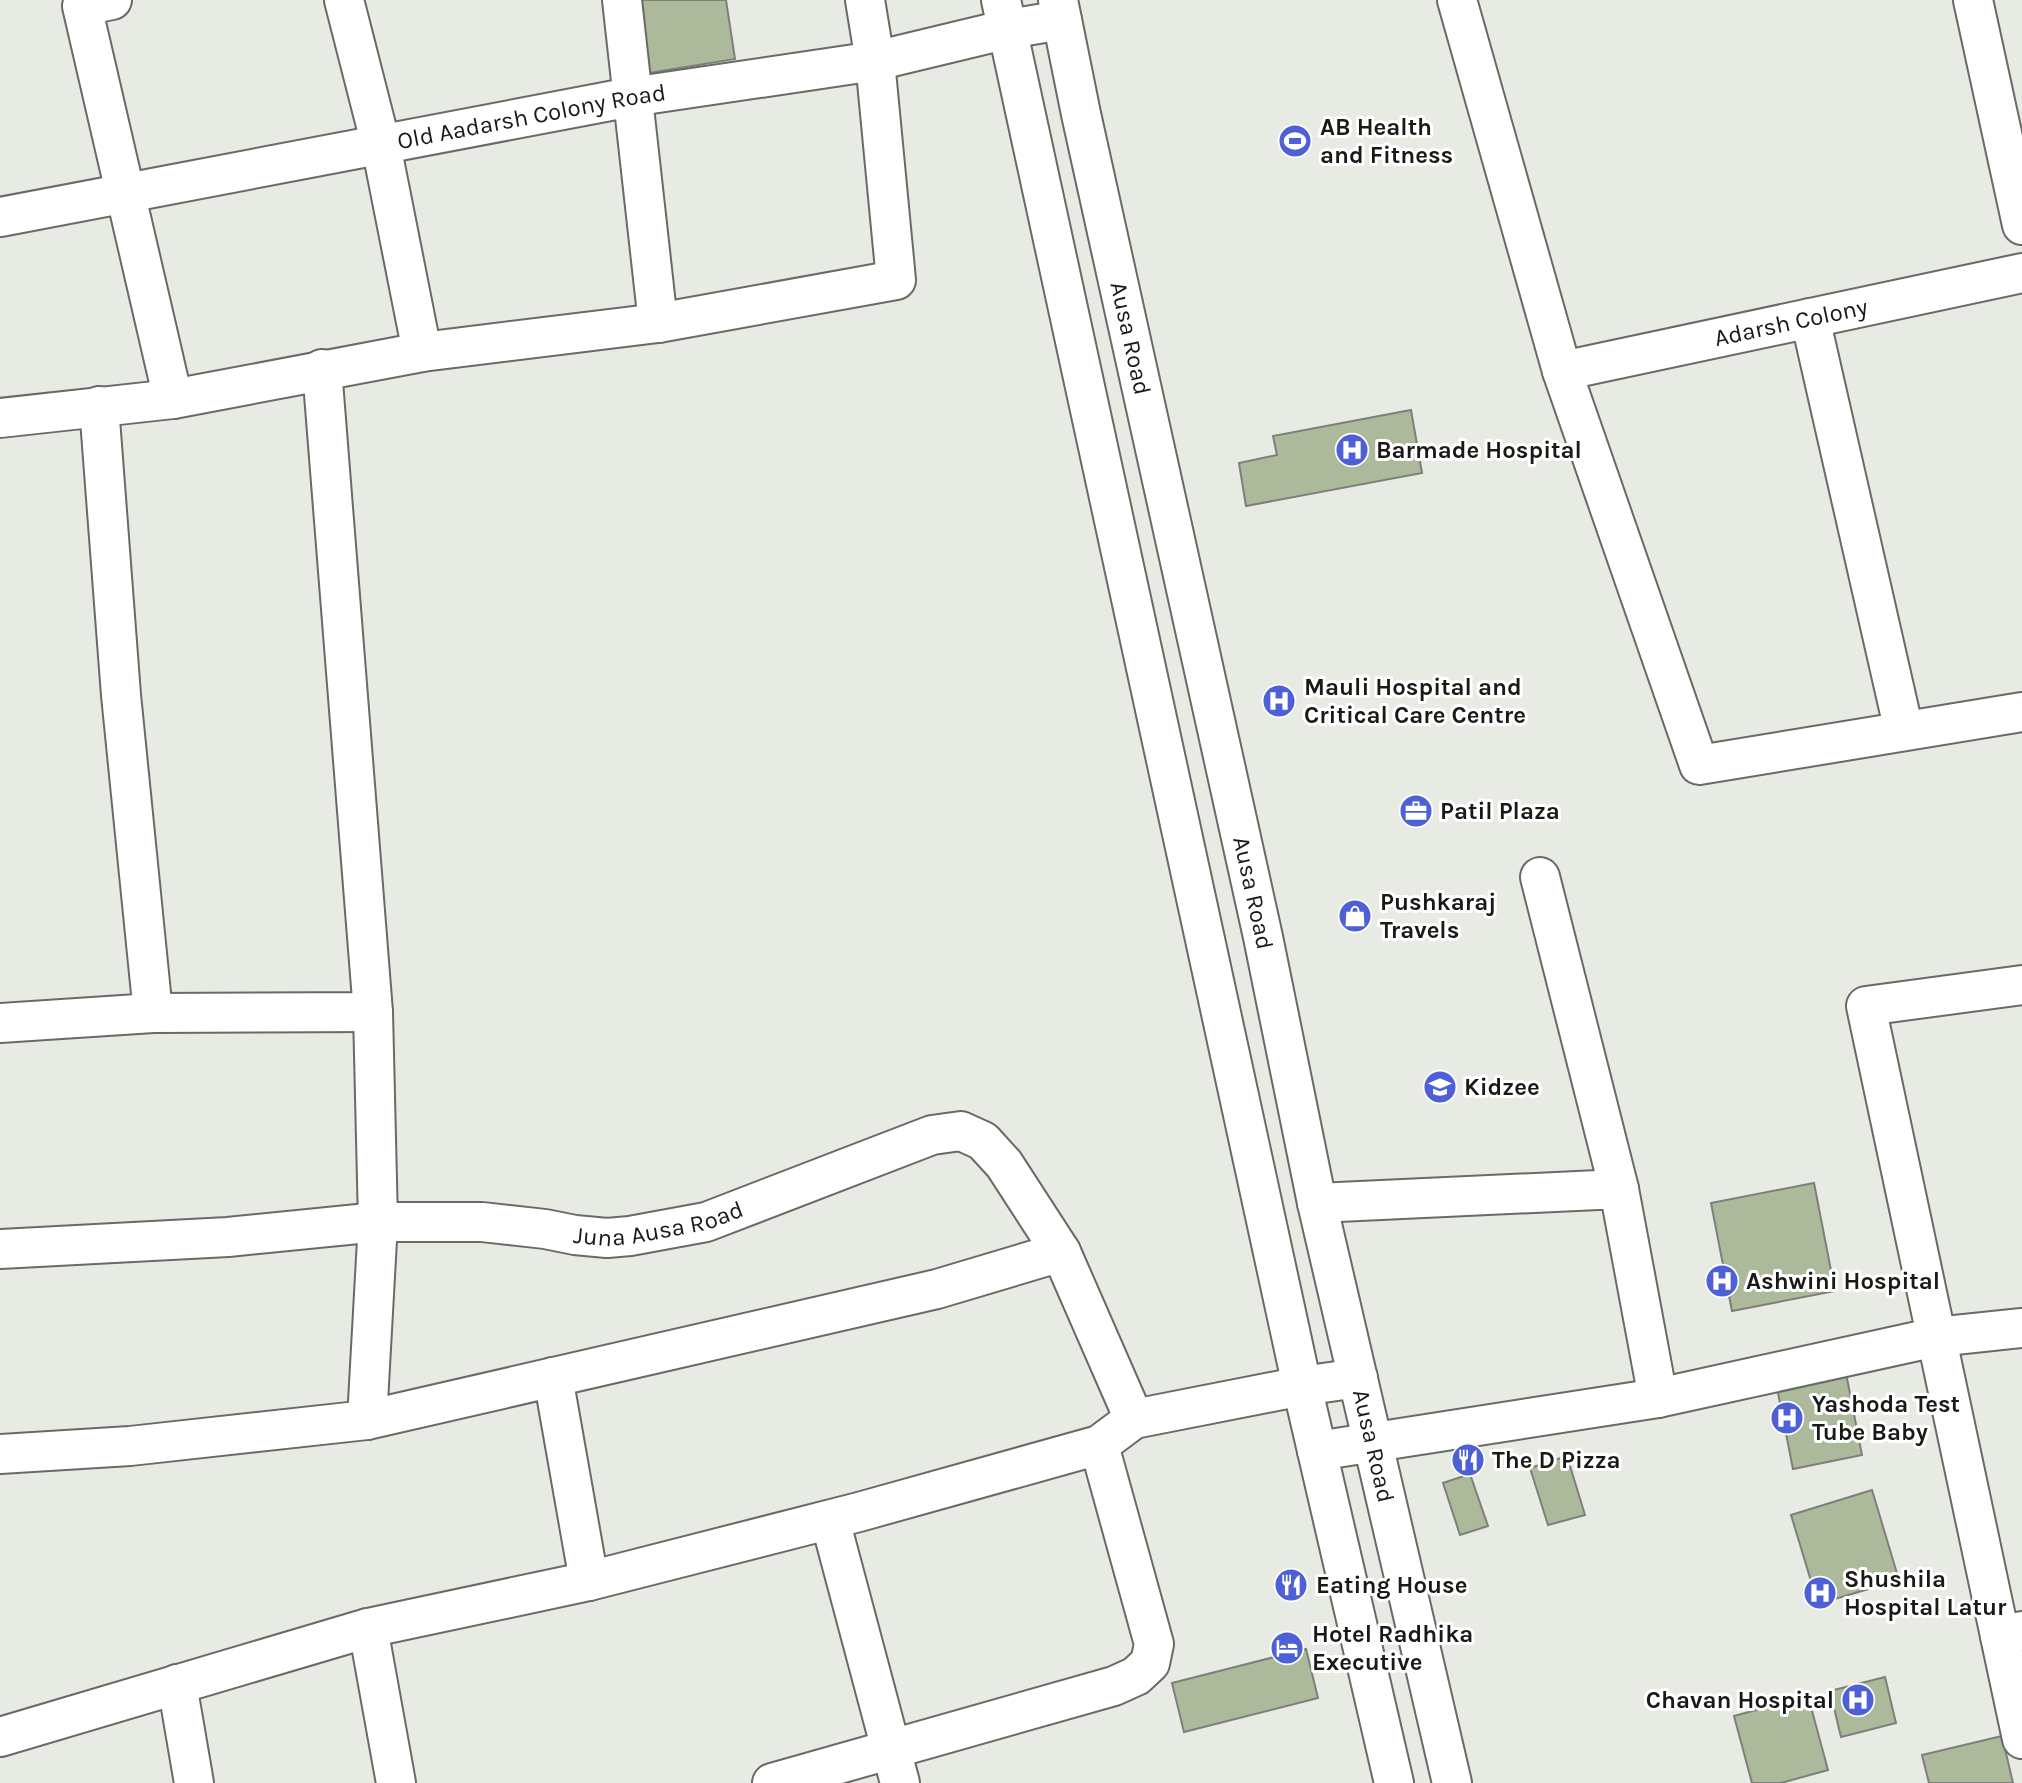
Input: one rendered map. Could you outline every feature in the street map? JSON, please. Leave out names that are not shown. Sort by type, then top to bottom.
[{"type":"street","points":[[112,0],[82,6],[173,399]]},
{"type":"street","points":[[344,0],[381,145],[422,352]]},
{"type":"street","points":[[622,0],[658,323]]},
{"type":"street","points":[[0,418],[173,399],[422,352],[658,323],[896,280],[875,61],[865,0]]},
{"type":"street","points":[[1457,0],[1562,371],[1699,765],[2022,712]]},
{"type":"street","points":[[1973,0],[2022,225]]},
{"type":"street","name":"Old Aadarsh Colony Road","points":[[0,216],[631,97],[875,61],[1004,15],[1060,10]]},
{"type":"street","name":"Ausa Road","points":[[1060,10],[1263,937],[1317,1203],[1452,1783]]},
{"type":"street","points":[[1004,15],[1302,1386],[1394,1783]]},
{"type":"street","name":"Adarsh Colony","points":[[1562,371],[2022,273]]},
{"type":"street","points":[[1810,318],[1904,731]]},
{"type":"street","points":[[322,369],[373,1012],[378,1222],[367,1420]]},
{"type":"street","points":[[99,406],[121,695],[153,1013]]},
{"type":"street","points":[[1540,877],[1619,1189],[1658,1398]]},
{"type":"street","points":[[2022,985],[1866,1006],[1936,1337],[2011,1633],[2022,1739]]},
{"type":"street","points":[[0,1023],[153,1013],[373,1012]]},
{"type":"street","name":"Juna Ausa Road","points":[[0,1250],[228,1237],[378,1222],[482,1222],[575,1235],[630,1236],[706,1222],[932,1135],[961,1131],[983,1141],[1004,1164],[1061,1252],[1134,1419]]},
{"type":"street","points":[[1317,1203],[1619,1189]]},
{"type":"street","points":[[0,1454],[130,1446],[367,1420],[937,1289],[1061,1252]]},
{"type":"street","points":[[1317,1451],[1658,1398],[1936,1337],[2022,1328]]},
{"type":"street","points":[[553,1377],[589,1581]]},
{"type":"street","points":[[0,1737],[368,1628],[589,1581],[830,1520],[1099,1446],[1134,1419],[1302,1386],[1358,1378]]},
{"type":"street","points":[[772,1783],[896,1766],[1114,1685],[1136,1676],[1150,1663],[1154,1644],[1099,1446]]},
{"type":"street","points":[[830,1520],[896,1766]]},
{"type":"street","points":[[368,1628],[396,1783]]},
{"type":"street","points":[[177,1684],[194,1783]]},
{"type":"building","points":[[625,0],[726,0],[735,59],[637,75]]},
{"type":"building","points":[[1411,410],[1422,473],[1246,506],[1239,463],[1277,455],[1273,436]]},
{"type":"building","points":[[1814,1183],[1835,1291],[1732,1311],[1711,1203]]},
{"type":"building","points":[[1845,1368],[1862,1455],[1793,1469],[1776,1383]]},
{"type":"building","points":[[1567,1456],[1585,1515],[1548,1525],[1530,1468]]},
{"type":"building","points":[[1470,1474],[1488,1526],[1460,1535],[1443,1483]]},
{"type":"building","points":[[1872,1490],[1899,1580],[1818,1604],[1791,1515]]},
{"type":"building","points":[[1306,1649],[1318,1698],[1184,1732],[1172,1683]]},
{"type":"building","points":[[1885,1677],[1896,1723],[1841,1737],[1830,1691]]},
{"type":"building","points":[[1808,1696],[1828,1770],[1781,1783],[1752,1783],[1734,1716]]},
{"type":"building","points":[[2002,1736],[2013,1783],[1929,1783],[1922,1755]]},
{"type":"place","name":"AB Health and Fitness","points":[[1295,141]]},
{"type":"place","name":"Barmade Hospital","points":[[1352,450]]},
{"type":"place","name":"Mauli Hospital and Critical Care Centre","points":[[1279,701]]},
{"type":"place","name":"Patil Plaza","points":[[1416,811]]},
{"type":"place","name":"Pushkaraj Travels","points":[[1355,916]]},
{"type":"place","name":"Kidzee","points":[[1440,1087]]},
{"type":"place","name":"Ashwini Hospital","points":[[1722,1281]]},
{"type":"place","name":"Yashoda Test Tube Baby","points":[[1787,1418]]},
{"type":"place","name":"The D Pizza","points":[[1468,1460]]},
{"type":"place","name":"Eating House","points":[[1291,1585]]},
{"type":"place","name":"Shushila Hospital Latur","points":[[1820,1593]]},
{"type":"place","name":"Hotel Radhika Executive","points":[[1287,1648]]},
{"type":"place","name":"Chavan Hospital","points":[[1858,1700]]}]
